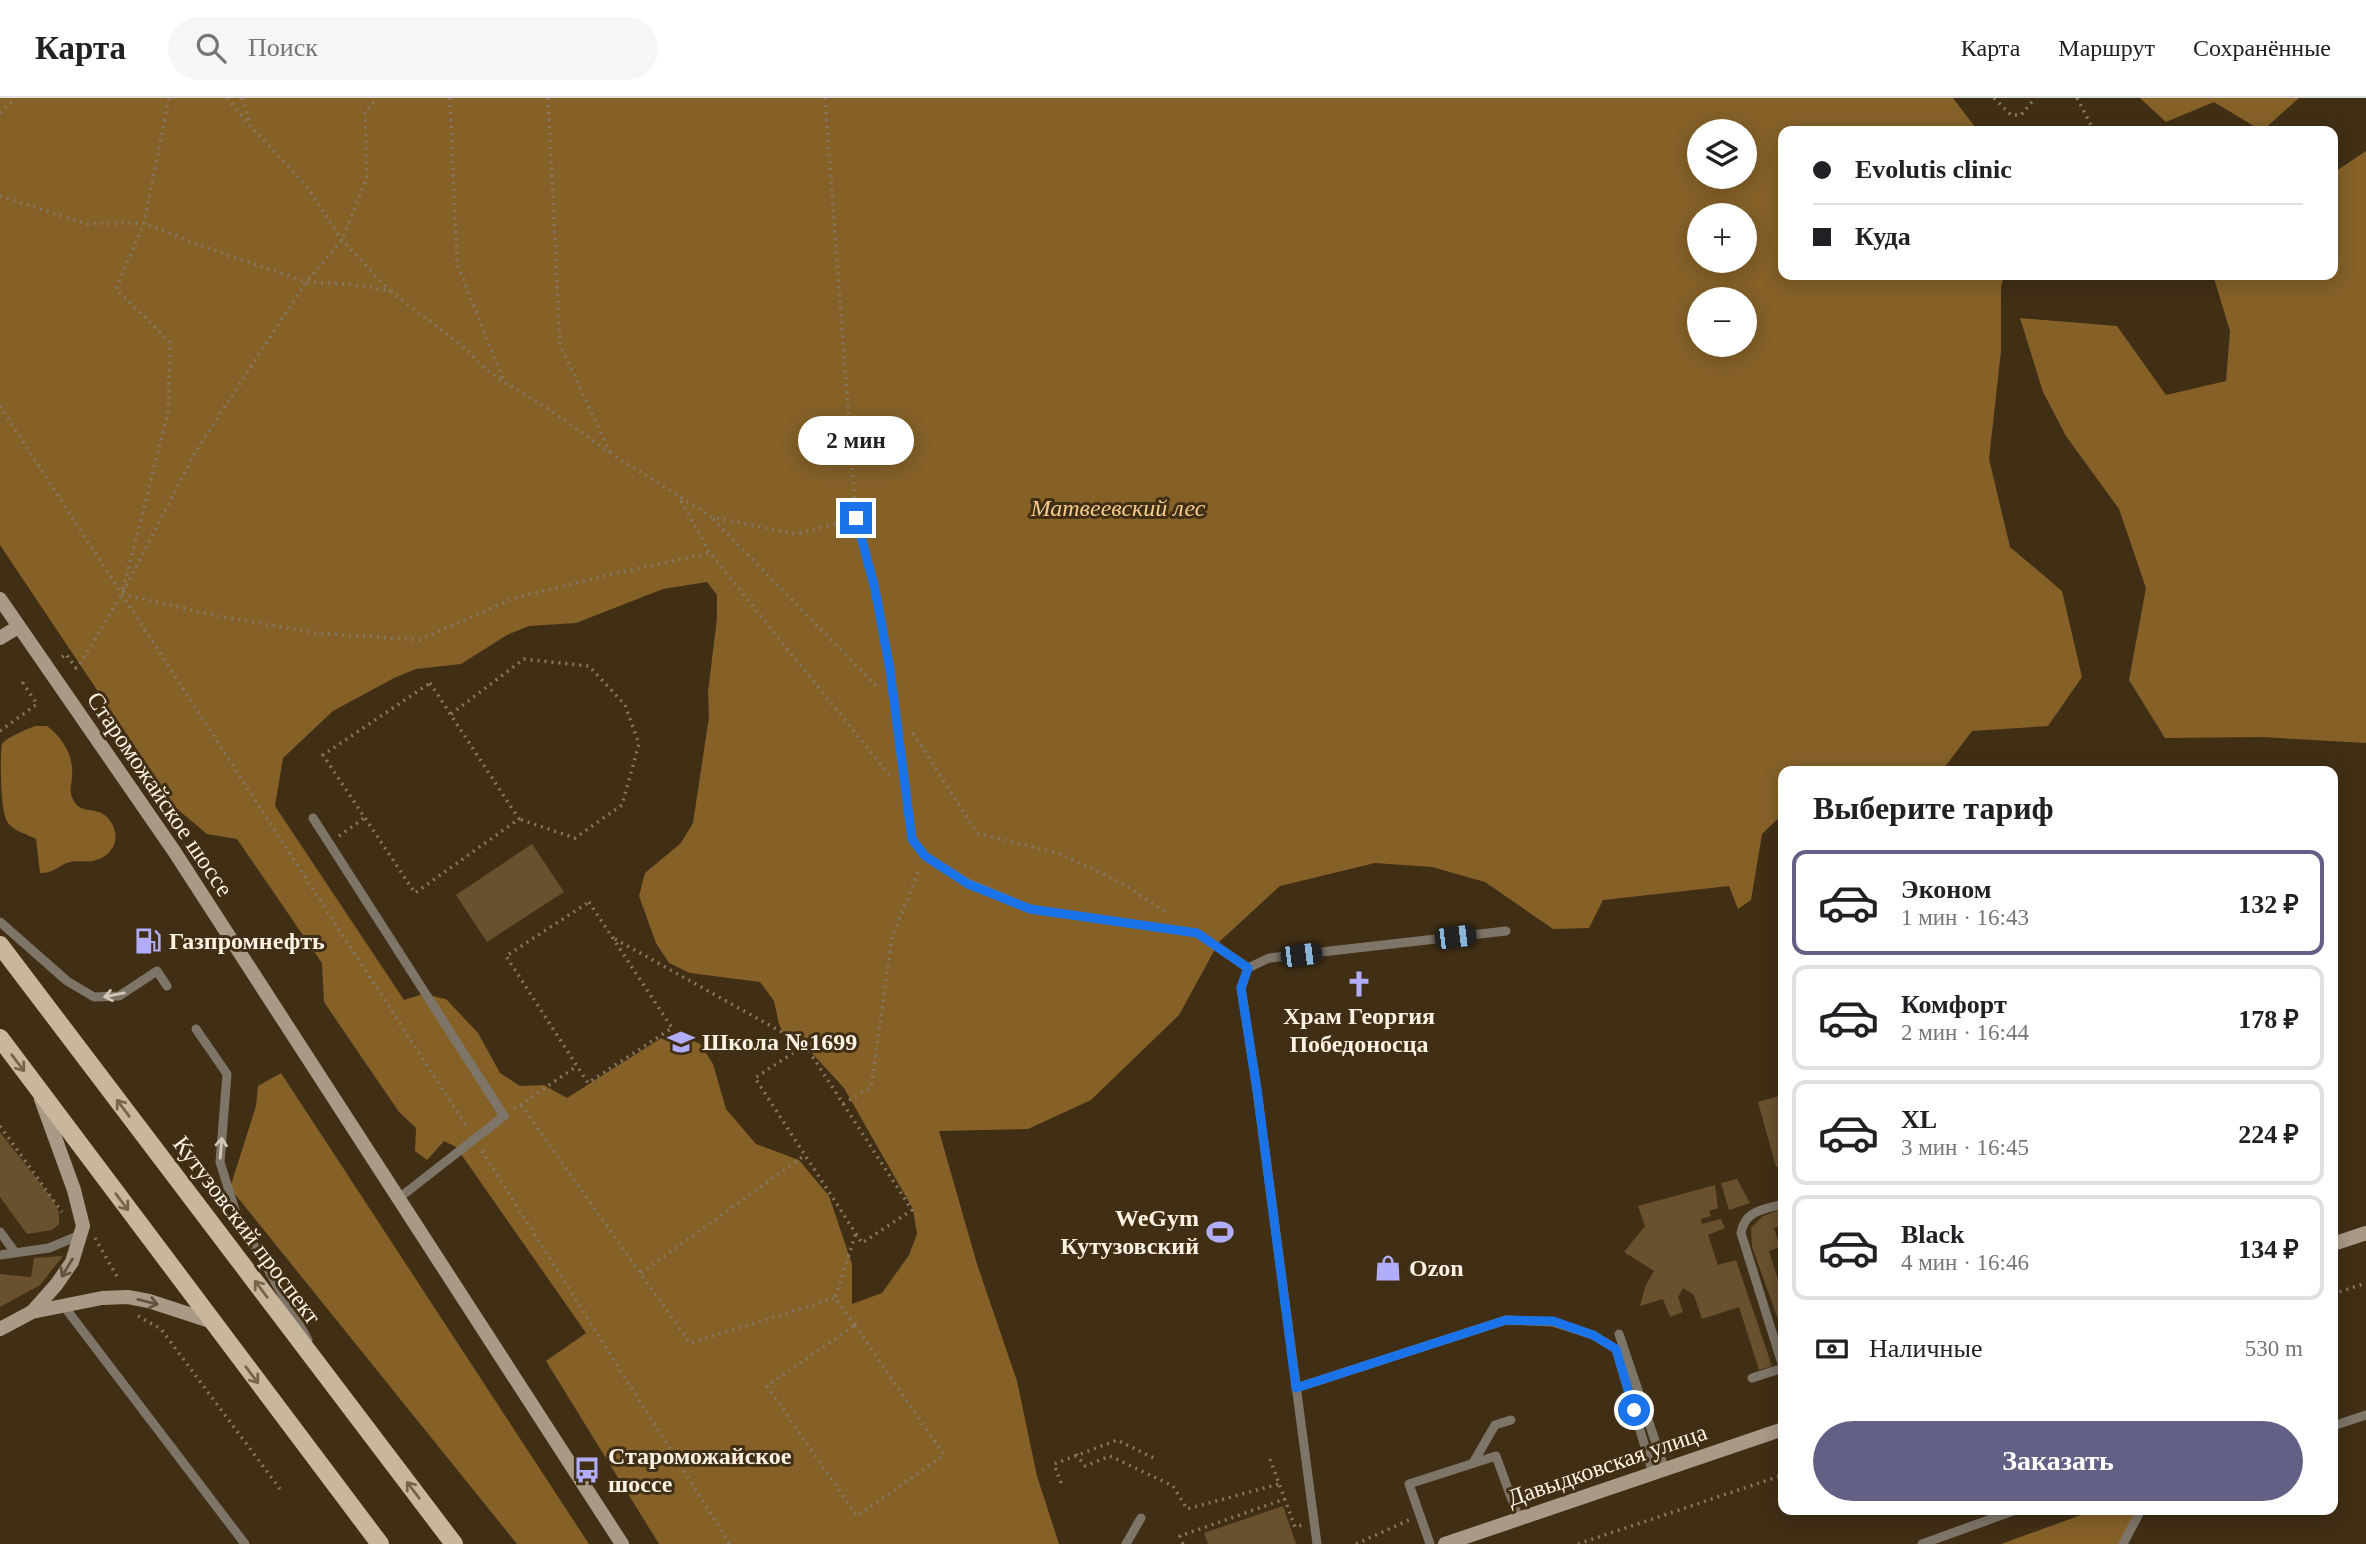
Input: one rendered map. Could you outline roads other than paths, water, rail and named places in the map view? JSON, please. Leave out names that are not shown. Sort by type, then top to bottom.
[{"type":"main road","name":"Староможайское шоссе","points":[[0,600],[174,851],[622,1544]]},
{"type":"main road","points":[[0,638],[18,627]]},
{"type":"main road","name":"Кутузовский проспект","points":[[0,946],[454,1544]]},
{"type":"main road","points":[[0,1038],[380,1544]]},
{"type":"main road","points":[[32,1312],[72,1262],[83,1226],[74,1190],[37,1088]]},
{"type":"main road","points":[[2338,1242],[2366,1233]]},
{"type":"main road","points":[[0,1329],[32,1312],[102,1298],[128,1297],[210,1321]]},
{"type":"main road","name":"Давыдковская улица","points":[[1445,1544],[1475,1539],[1518,1519],[1778,1431]]},
{"type":"lane","points":[[856,518],[875,589],[895,705],[912,839],[925,856],[968,884],[1030,909],[1197,933],[1248,968]]},
{"type":"lane","points":[[313,818],[504,1116],[399,1198]]},
{"type":"lane","points":[[0,922],[67,981],[93,997],[119,996],[157,971],[167,986]]},
{"type":"lane","points":[[1317,1544],[1241,988],[1248,968],[1269,958],[1506,931]]},
{"type":"lane","points":[[196,1029],[227,1074],[220,1161],[236,1213],[334,1384]]},
{"type":"lane","points":[[1778,1205],[1752,1213],[1743,1222],[1741,1233],[1778,1351]]},
{"type":"lane","points":[[0,1232],[14,1251]]},
{"type":"lane","points":[[0,1255],[49,1248],[80,1235]]},
{"type":"lane","points":[[63,1305],[246,1544]]},
{"type":"lane","points":[[1296,1388],[1506,1320],[1553,1321],[1593,1335],[1616,1349],[1659,1472]]},
{"type":"lane","points":[[1619,1334],[1659,1472]]},
{"type":"lane","points":[[1752,1378],[1778,1369]]},
{"type":"lane","points":[[2338,1424],[2366,1415]]},
{"type":"lane","points":[[1473,1463],[1495,1425],[1511,1420]]},
{"type":"lane","points":[[1430,1544],[1409,1484],[1496,1456],[1518,1519]]},
{"type":"lane","points":[[1922,1544],[2002,1515]]},
{"type":"lane","points":[[2123,1544],[2138,1515]]},
{"type":"lane","points":[[1126,1544],[1141,1518]]},
{"type":"place","name":"Газпромнефть","points":[[148,941]]},
{"type":"place","name":"Храм Георгия Победоносца","points":[[1359,984]]},
{"type":"place","name":"Школа №1699","points":[[681,1042]]},
{"type":"place","name":"WeGym Кутузовский","points":[[1220,1232]]},
{"type":"place","name":"Ozon","points":[[1388,1268]]},
{"type":"place","name":"Староможайское шоссе","points":[[587,1470]]},
{"type":"park label","name":"Матвеевский лес","points":[[1118,508]]}]
